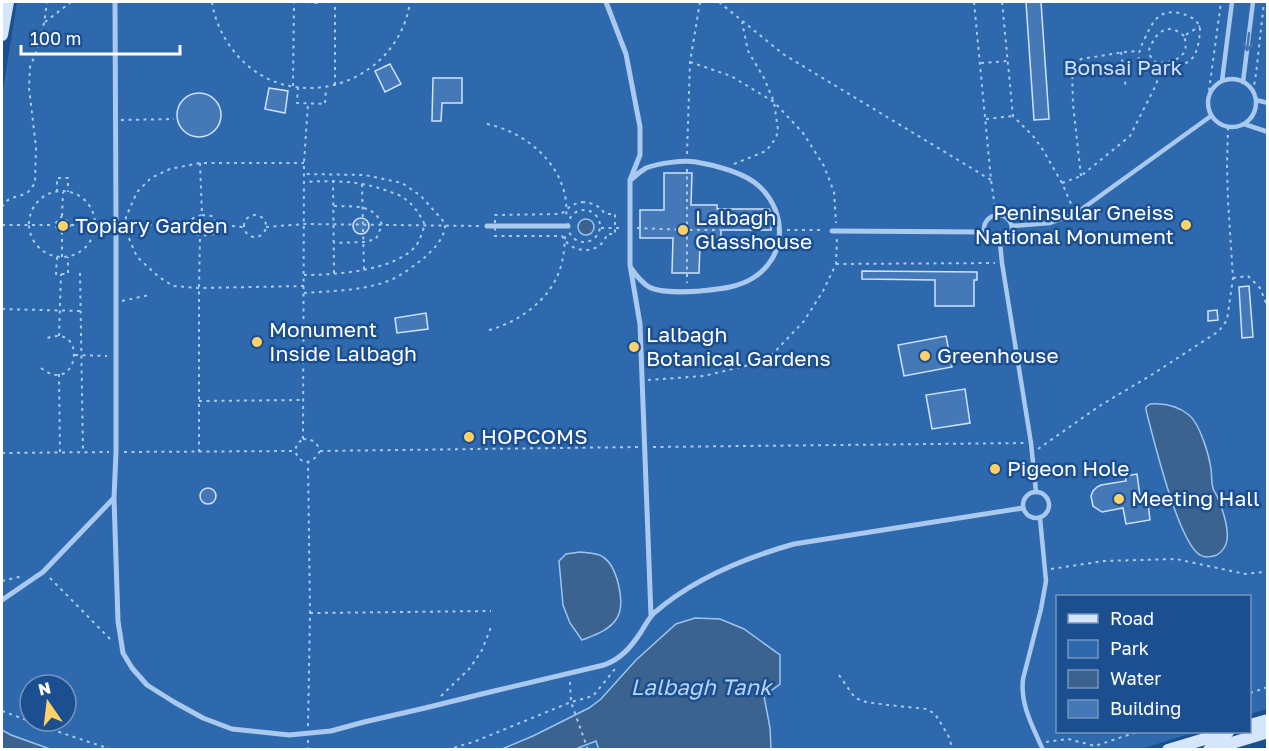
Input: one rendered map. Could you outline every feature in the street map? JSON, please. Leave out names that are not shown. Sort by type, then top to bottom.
[{"type":"main road","points":[[2,35],[8,2]]},
{"type":"main road","points":[[1251,725],[1268,720]]},
{"type":"main road","points":[[1209,750],[1268,732]]},
{"type":"main road","points":[[1168,750],[1225,733]]},
{"type":"street","points":[[115,2],[116,452],[114,498],[118,621],[123,653],[132,668],[147,685],[174,702],[203,718],[232,729],[289,735],[331,731],[614,662],[633,644],[651,615],[671,599],[694,584],[739,562],[794,544],[1023,508]]},
{"type":"street","points":[[606,2],[626,54],[639,127],[640,155],[630,180],[630,265],[640,324],[651,615]]},
{"type":"street","points":[[630,180],[644,169],[659,164],[695,162],[723,169],[747,177],[768,196],[776,212],[780,230],[775,255],[766,266],[755,277],[728,288],[687,292],[664,291],[648,287],[630,265]]},
{"type":"street","points":[[487,226],[567,226]]},
{"type":"street","points":[[832,231],[984,232]]},
{"type":"street","points":[[2,600],[43,572],[114,498]]},
{"type":"lane","points":[[1222,81],[1232,2]]},
{"type":"lane","points":[[1243,82],[1253,2]]},
{"type":"lane","points":[[1232,79],[1243,82],[1253,92],[1256,100],[1254,113],[1244,124],[1228,127],[1220,124],[1211,116],[1208,98],[1211,91],[1222,81],[1232,79]]},
{"type":"lane","points":[[1256,100],[1268,103]]},
{"type":"lane","points":[[1012,226],[1050,223],[1075,214],[1211,116]]},
{"type":"lane","points":[[1244,124],[1268,132]]},
{"type":"lane","points":[[996,215],[1006,218],[1012,226],[1010,237],[1000,243],[990,241],[984,232],[986,221],[996,215]]},
{"type":"lane","points":[[1000,243],[1031,443],[1036,492]]},
{"type":"lane","points":[[1036,492],[1044,494],[1049,502],[1048,512],[1040,518],[1030,517],[1023,508],[1025,498],[1036,492]]},
{"type":"lane","points":[[1040,518],[1046,581],[1022,683],[1027,714],[1043,750]]},
{"type":"path","points":[[2,207],[3,203],[12,197],[27,193],[35,184],[36,147],[29,88],[30,67],[37,50],[47,2]]},
{"type":"path","points":[[44,23],[71,2]]},
{"type":"path","points":[[212,2],[220,29],[229,44],[254,70],[270,79],[293,86],[318,88],[355,78],[386,54],[400,33],[410,2]]},
{"type":"path","points":[[293,86],[294,2]]},
{"type":"path","points":[[307,2],[321,2]]},
{"type":"path","points":[[335,2],[335,85]]},
{"type":"path","points":[[687,292],[690,62],[700,2]]},
{"type":"path","points":[[718,2],[783,54],[991,180]]},
{"type":"path","points":[[974,2],[996,215]]},
{"type":"path","points":[[1002,2],[1013,116],[1043,150],[1062,183],[1075,214]]},
{"type":"path","points":[[1208,98],[1221,2]]},
{"type":"path","points":[[1253,92],[1264,2]]},
{"type":"path","points":[[1172,11],[1192,16],[1200,26],[1200,38],[1194,57],[1173,71],[1159,75],[1142,70],[1138,62],[1141,46],[1151,24],[1161,14],[1172,11]]},
{"type":"path","points":[[723,169],[766,151],[776,138],[778,130],[774,102],[764,78],[748,51],[741,20]]},
{"type":"path","points":[[1184,36],[1200,26]]},
{"type":"path","points":[[1173,29],[1184,36],[1186,51],[1182,56],[1169,63],[1157,63],[1153,60],[1149,53],[1151,45],[1160,32],[1173,29]]},
{"type":"path","points":[[1081,176],[1073,104],[1072,67],[1082,59],[1140,51]]},
{"type":"path","points":[[1121,52],[1126,89]]},
{"type":"path","points":[[980,64],[1008,61]]},
{"type":"path","points":[[1062,183],[1081,176],[1130,136],[1159,75]]},
{"type":"path","points":[[298,87],[297,103],[325,104],[326,87]]},
{"type":"path","points":[[308,103],[304,163],[303,438],[297,444],[295,452],[299,459],[308,462],[313,460],[320,451]]},
{"type":"path","points":[[985,119],[1013,116]]},
{"type":"path","points":[[116,120],[174,119]]},
{"type":"path","points":[[487,124],[510,132],[530,144],[548,159],[560,179],[567,209],[563,260],[560,271],[548,290],[532,309],[521,317],[489,330]]},
{"type":"path","points":[[1032,453],[1101,405],[1219,331],[1227,320],[1233,278],[1228,201],[1228,127]]},
{"type":"path","points":[[304,163],[200,163],[170,169],[151,178],[136,192],[125,225],[137,257],[173,286],[199,288],[304,286]]},
{"type":"path","points":[[200,163],[202,214]]},
{"type":"path","points":[[304,174],[365,175],[402,183],[421,196],[446,225]]},
{"type":"path","points":[[57,192],[57,178],[68,178],[68,192]]},
{"type":"path","points":[[304,182],[333,180],[382,188],[404,197],[417,211],[425,225]]},
{"type":"path","points":[[333,180],[334,275]]},
{"type":"path","points":[[362,184],[364,270]]},
{"type":"path","points":[[54,225],[62,216],[63,191]]},
{"type":"path","points":[[63,191],[79,196],[93,213],[95,225],[89,243],[80,252],[62,257],[44,252],[34,243],[28,225],[37,203],[46,195],[57,192],[63,191]]},
{"type":"path","points":[[334,206],[366,207],[379,217],[382,225],[376,239],[364,242],[334,243]]},
{"type":"path","points":[[585,210],[595,214],[601,228],[593,240],[580,242],[573,238],[567,226],[575,212],[585,210]]},
{"type":"path","points":[[62,233],[71,225],[183,225],[202,214],[213,216],[217,225],[214,234],[200,237],[183,225]]},
{"type":"path","points":[[255,215],[262,217],[266,227],[263,233],[253,236],[247,233],[244,227],[248,217],[255,215]]},
{"type":"path","points":[[62,216],[71,225]]},
{"type":"path","points":[[266,227],[304,224],[487,226]]},
{"type":"path","points":[[2,225],[54,225],[62,233],[62,257]]},
{"type":"path","points":[[217,225],[244,227]]},
{"type":"path","points":[[304,275],[334,275],[364,270],[398,259],[416,246],[425,225]]},
{"type":"path","points":[[304,293],[362,287],[389,281],[408,270],[431,251],[442,237],[446,225]]},
{"type":"path","points":[[601,228],[832,231]]},
{"type":"path","points":[[199,452],[200,237]]},
{"type":"path","points":[[57,257],[57,274],[68,274],[68,256]]},
{"type":"path","points":[[836,264],[1002,263]]},
{"type":"path","points":[[81,273],[83,452]]},
{"type":"path","points":[[59,336],[61,274]]},
{"type":"path","points":[[1233,278],[1248,276],[1260,288],[1268,308]]},
{"type":"path","points":[[116,301],[149,295]]},
{"type":"path","points":[[2,309],[81,310]]},
{"type":"path","points":[[41,368],[52,374],[64,373],[72,366],[75,355],[68,340],[59,336],[45,339]]},
{"type":"path","points":[[75,355],[107,356]]},
{"type":"path","points":[[59,374],[60,453]]},
{"type":"path","points":[[199,401],[303,400]]},
{"type":"path","points":[[303,438],[316,442],[320,451]]},
{"type":"path","points":[[320,451],[1031,443]]},
{"type":"path","points":[[2,453],[295,452]]},
{"type":"path","points":[[308,462],[310,613],[308,734]]},
{"type":"path","points":[[1045,570],[1104,561],[1176,559],[1245,574],[1268,571]]},
{"type":"path","points":[[43,572],[123,653]]},
{"type":"path","points":[[310,613],[491,611]]},
{"type":"path","points":[[441,696],[470,668],[482,650],[491,627]]},
{"type":"path","points":[[447,750],[476,741],[571,702],[593,696],[617,667],[624,654]]},
{"type":"path","points":[[569,673],[571,702],[588,750]]},
{"type":"path","points":[[839,675],[855,698],[866,702],[927,709],[935,714],[948,735],[953,750]]},
{"type":"path","points":[[1251,693],[1268,687]]},
{"type":"path","points":[[2,711],[112,750]]},
{"type":"path","points":[[1040,743],[1068,739],[1095,746],[1134,733]]},
{"type":"green space","name":"Lalbagh Botanical Gardens","points":[[17,2],[1267,2],[1267,709],[1251,714],[1251,595],[1056,595],[1056,733],[1192,733],[1138,750],[2,750],[2,97]]},
{"type":"water","points":[[586,219],[592,221],[594,227],[592,233],[586,235],[580,233],[578,227],[580,221]]},
{"type":"water","points":[[1150,404],[1180,409],[1193,419],[1200,432],[1210,463],[1213,489],[1221,506],[1227,529],[1226,545],[1217,555],[1204,557],[1200,555],[1183,531],[1167,488],[1154,442],[1146,410]]},
{"type":"water","points":[[580,552],[598,555],[608,562],[619,585],[621,603],[617,618],[610,626],[582,640],[570,623],[563,605],[559,561],[566,554]]},
{"type":"water","name":"Lalbagh Tank","points":[[695,618],[720,619],[744,629],[780,655],[780,684],[764,696],[771,749],[599,750],[596,741],[578,749],[502,749],[589,708],[601,699],[636,660],[676,624]]},
{"type":"water","points":[[2,730],[11,735],[50,749],[2,749]]},
{"type":"building","points":[[1026,2],[1041,2],[1049,119],[1034,120]]},
{"type":"building","points":[[390,64],[401,84],[385,92],[375,71]]},
{"type":"building","points":[[433,78],[462,78],[462,103],[442,103],[441,121],[432,121]]},
{"type":"building","points":[[269,88],[288,91],[285,113],[265,109]]},
{"type":"building","points":[[199,93],[215,99],[221,115],[215,131],[199,137],[183,131],[177,115],[183,99]]},
{"type":"building","points":[[664,173],[692,173],[691,205],[717,205],[717,209],[769,209],[772,215],[771,230],[721,230],[721,245],[700,245],[699,273],[672,273],[673,238],[640,238],[640,210],[664,210]]},
{"type":"building","points":[[358,218],[364,218],[369,226],[367,232],[358,234],[353,229],[353,223]]},
{"type":"building","points":[[862,271],[977,272],[977,280],[974,280],[974,306],[935,306],[935,280],[862,279]]},
{"type":"building","points":[[1249,286],[1253,337],[1242,338],[1239,287]]},
{"type":"building","points":[[1217,310],[1218,320],[1208,321],[1208,311]]},
{"type":"building","points":[[426,313],[428,329],[397,333],[395,318]]},
{"type":"building","name":"Greenhouse","points":[[946,336],[952,367],[904,376],[898,345]]},
{"type":"building","name":"Greenhouse","points":[[965,389],[970,423],[932,429],[926,395]]},
{"type":"building","name":"Meeting Hall","points":[[1137,474],[1140,496],[1147,495],[1150,520],[1126,524],[1123,508],[1102,512],[1093,506],[1091,496],[1097,487],[1126,481],[1125,476]]},
{"type":"building","points":[[205,488],[211,488],[216,496],[214,502],[205,504],[200,499],[200,493]]},
{"type":"place","name":"Peninsular Gneiss National Monument","points":[[1186,225]]},
{"type":"place","name":"Topiary Garden","points":[[63,226]]},
{"type":"place","name":"Lalbagh Glasshouse","points":[[683,230]]},
{"type":"place","name":"Monument Inside Lalbagh","points":[[257,342]]},
{"type":"place","name":"Lalbagh Botanical Gardens","points":[[634,347]]},
{"type":"place","name":"Greenhouse","points":[[925,356]]},
{"type":"place","name":"HOPCOMS","points":[[469,437]]},
{"type":"place","name":"Pigeon Hole","points":[[995,469]]},
{"type":"place","name":"Meeting Hall","points":[[1119,499]]},
{"type":"park label","name":"Bonsai Park","points":[[1123,68]]}]
